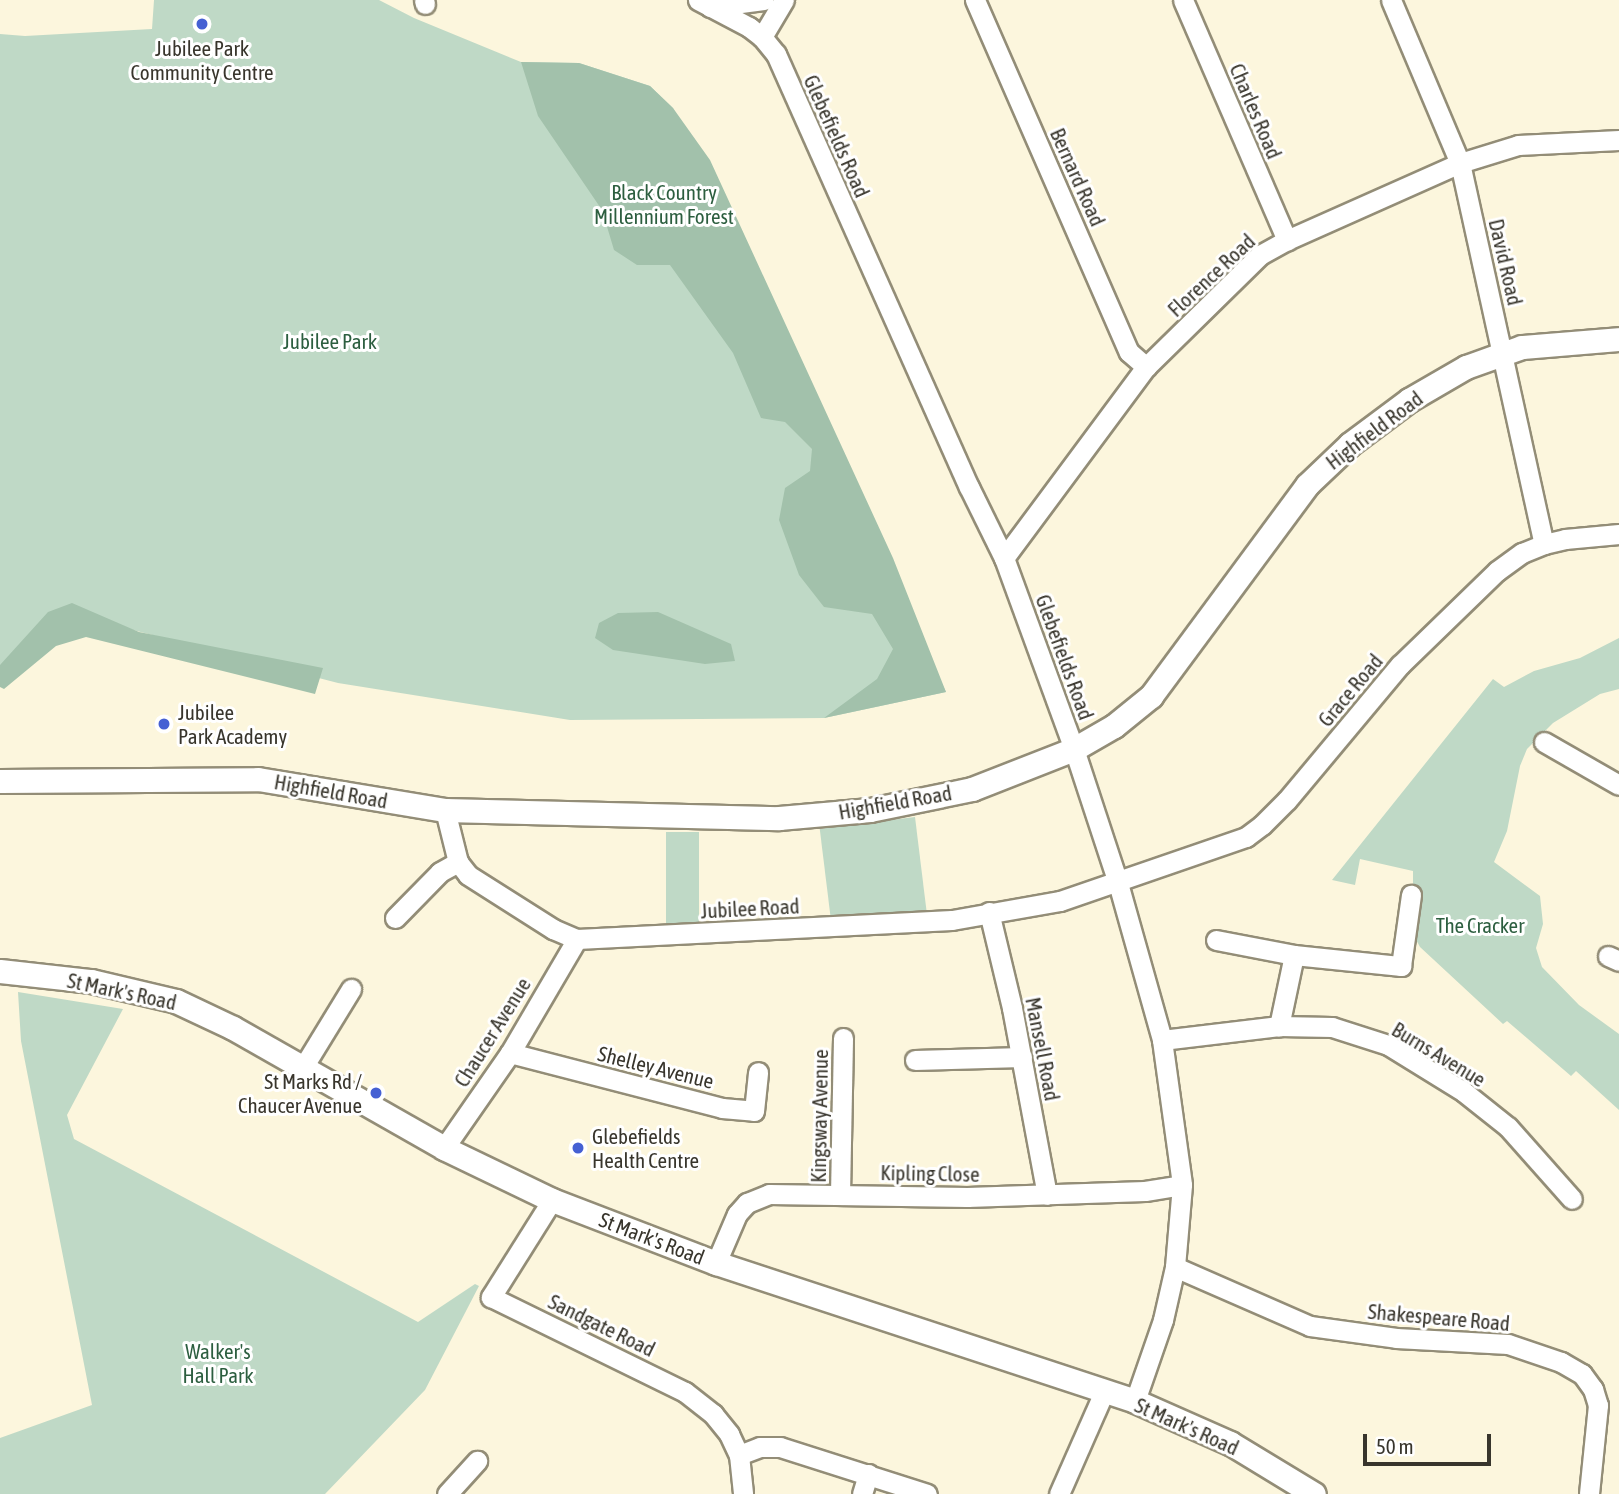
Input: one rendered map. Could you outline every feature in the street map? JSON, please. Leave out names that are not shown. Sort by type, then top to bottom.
[{"type":"street","points":[[704,3],[764,0]]},
{"type":"street","points":[[762,37],[784,0]]},
{"type":"street","name":"Bernard Road","points":[[975,0],[1129,352],[1146,367]]},
{"type":"street","name":"Charles Road","points":[[1183,0],[1287,240]]},
{"type":"street","name":"David Road","points":[[1391,0],[1460,163],[1544,544]]},
{"type":"street","name":"Glebefields Road","points":[[704,3],[762,37],[776,54],[969,488],[1004,558],[1074,749],[1118,884],[1163,1040],[1181,1185],[1175,1267],[1163,1320],[1135,1401]]},
{"type":"street","name":"Florence Road","points":[[1004,558],[1146,367],[1260,256],[1287,240],[1460,163],[1518,145],[1619,141]]},
{"type":"street","name":"Highfield Road","points":[[0,781],[258,779],[445,810],[779,818],[858,811],[972,789],[1074,749],[1114,726],[1151,696],[1307,485],[1329,462],[1409,400],[1466,367],[1536,344],[1619,339]]},
{"type":"street","name":"Grace Road","points":[[1118,884],[1246,837],[1262,825],[1400,665],[1497,571],[1522,553],[1565,539],[1619,534]]},
{"type":"street","points":[[1544,742],[1619,785]]},
{"type":"street","points":[[395,918],[440,872],[458,862],[445,810]]},
{"type":"street","name":"Jubilee Road","points":[[458,862],[468,875],[553,929],[577,939],[952,920],[1060,901],[1118,884]]},
{"type":"street","points":[[1216,940],[1294,955],[1401,966],[1411,895]]},
{"type":"street","name":"Mansell Road","points":[[989,912],[1022,1057],[1047,1195]]},
{"type":"street","name":"Chaucer Avenue","points":[[444,1148],[510,1053],[577,939]]},
{"type":"street","points":[[1279,1026],[1294,955]]},
{"type":"street","name":"St Mark's Road","points":[[0,971],[91,981],[176,1001],[233,1028],[444,1148],[552,1200],[716,1264],[1135,1401],[1230,1443],[1314,1494]]},
{"type":"street","points":[[302,1069],[351,989]]},
{"type":"street","name":"Burns Avenue","points":[[1163,1040],[1279,1026],[1332,1027],[1388,1045],[1464,1092],[1508,1128],[1572,1199]]},
{"type":"street","name":"Kingsway Avenue","points":[[840,1195],[843,1038]]},
{"type":"street","name":"Shelley Avenue","points":[[510,1053],[698,1101],[754,1111],[758,1072]]},
{"type":"street","points":[[915,1060],[1022,1057]]},
{"type":"street","name":"Kipling Close","points":[[716,1264],[737,1214],[757,1197],[769,1194],[1047,1195],[1145,1191],[1181,1185]]},
{"type":"street","name":"Sandgate Road","points":[[552,1200],[491,1297],[685,1392],[713,1414],[729,1434],[739,1455],[743,1494]]},
{"type":"street","name":"Shakespeare Road","points":[[1175,1267],[1310,1326],[1396,1338],[1508,1344],[1561,1362],[1582,1374],[1593,1389],[1598,1405],[1589,1494]]},
{"type":"street","points":[[1059,1494],[1104,1392]]},
{"type":"street","points":[[739,1455],[760,1447],[780,1447],[928,1494]]},
{"type":"street","points":[[447,1494],[477,1461]]},
{"type":"street","points":[[862,1494],[868,1474]]},
{"type":"green space","name":"Jubilee Park","points":[[154,0],[379,0],[414,18],[521,62],[579,63],[650,86],[673,108],[946,692],[824,718],[570,720],[338,683],[67,613],[0,680],[0,34],[25,36],[152,29]]},
{"type":"green space","name":"Black Country Millennium Forest","points":[[521,62],[579,63],[650,86],[673,108],[710,160],[893,558],[946,692],[824,718],[877,679],[893,649],[872,614],[824,607],[799,575],[779,520],[785,488],[810,471],[812,449],[785,422],[761,418],[733,353],[670,265],[637,265],[614,250],[602,210],[538,116]]},
{"type":"green space","points":[[72,603],[139,632],[323,668],[315,694],[86,637],[56,646],[4,689],[0,687],[0,665],[48,612]]},
{"type":"green space","points":[[658,612],[731,644],[735,661],[705,664],[613,650],[595,638],[599,623],[618,613]]},
{"type":"green space","name":"The Cracker","points":[[1619,638],[1619,689],[1600,694],[1553,723],[1527,749],[1520,766],[1507,831],[1494,862],[1540,896],[1543,924],[1536,948],[1542,967],[1579,1005],[1619,1034],[1619,1110],[1576,1071],[1571,1076],[1507,1021],[1503,1024],[1420,947],[1413,934],[1413,871],[1360,859],[1355,885],[1332,880],[1493,679],[1504,687],[1534,671],[1580,658]]},
{"type":"green space","points":[[915,817],[927,911],[831,923],[820,829]]},
{"type":"green space","points":[[666,832],[699,832],[699,926],[666,926]]},
{"type":"green space","name":"Walker's Hall Park","points":[[18,992],[123,1009],[67,1115],[74,1139],[418,1322],[475,1284],[479,1286],[425,1390],[325,1494],[0,1494],[0,1438],[92,1405],[21,1041]]},
{"type":"place","name":"Jubilee Park Community Centre","points":[[202,24]]},
{"type":"place","name":"Jubilee Park Academy","points":[[164,724]]},
{"type":"place","name":"St Marks Rd / Chaucer Avenue","points":[[376,1093]]},
{"type":"place","name":"Glebefields Health Centre","points":[[578,1148]]}]
